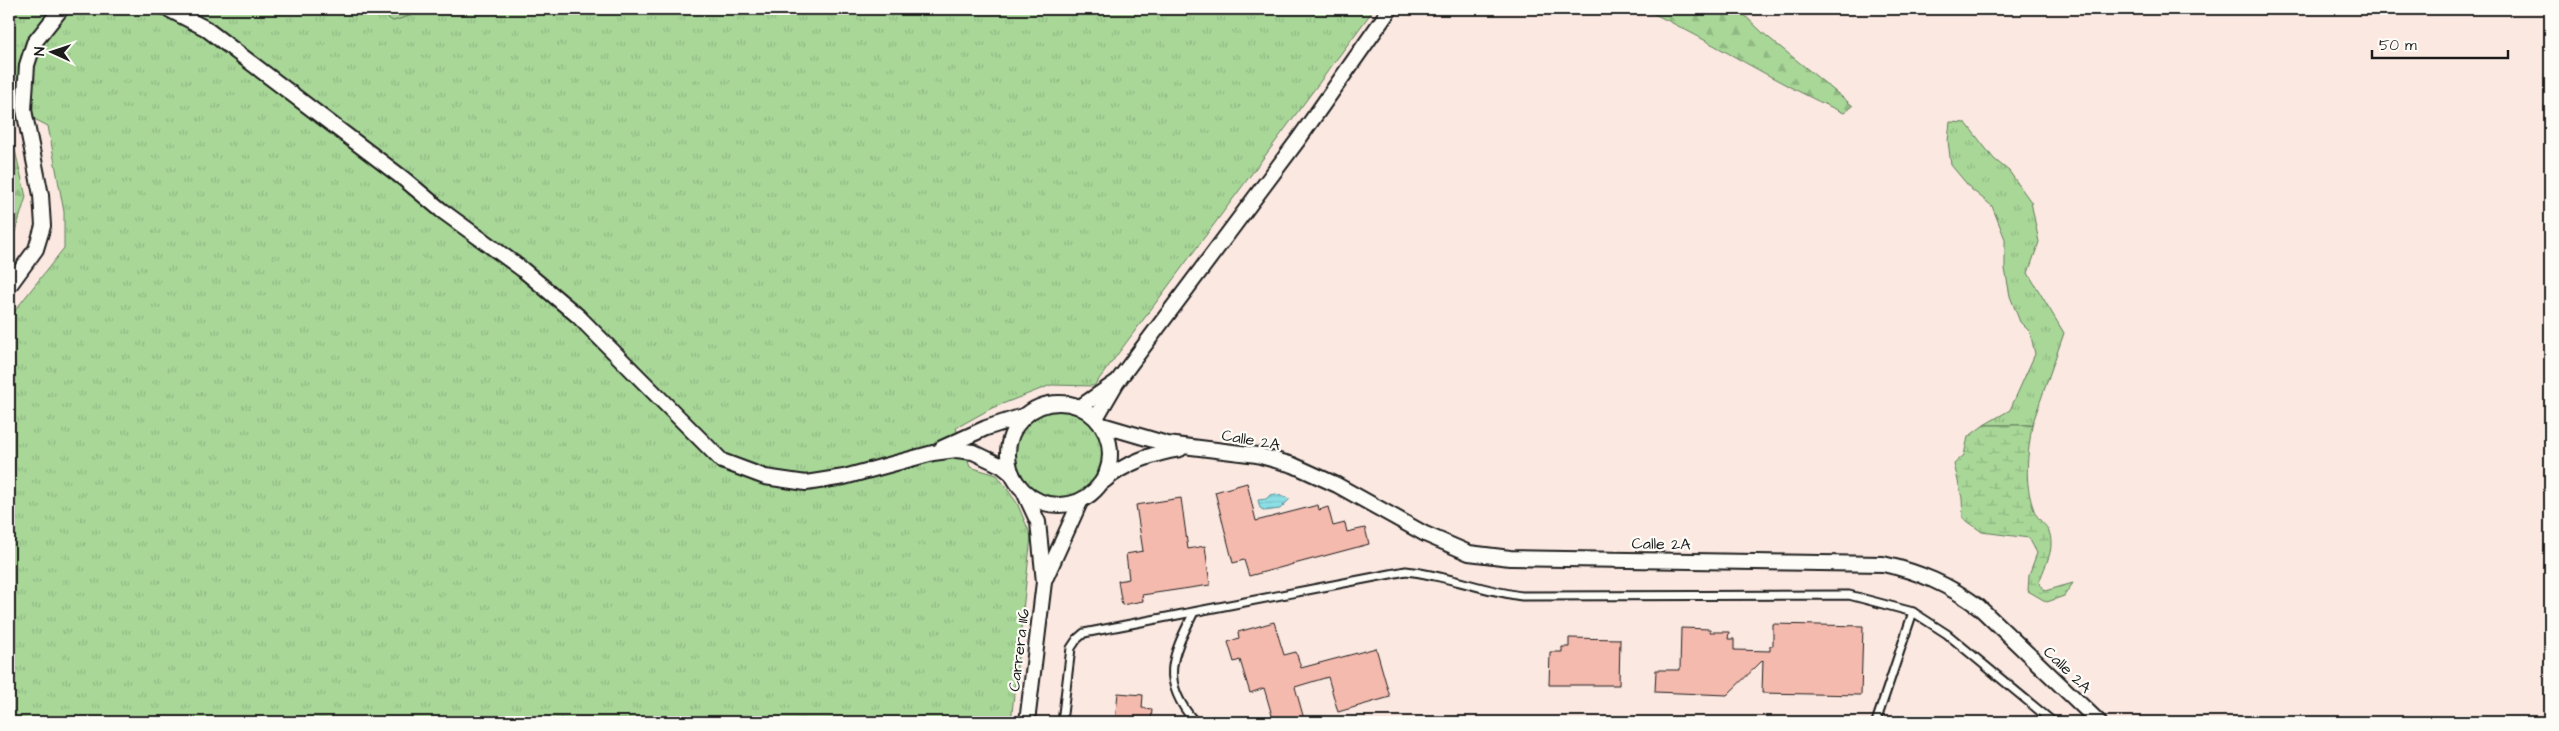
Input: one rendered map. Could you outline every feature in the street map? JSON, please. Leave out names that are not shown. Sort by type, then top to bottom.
[{"type":"street","points":[[9,286],[36,249],[44,226],[42,195],[24,110],[27,66],[34,43],[61,9]]},
{"type":"street","points":[[168,9],[205,28],[404,179],[441,210],[522,269],[578,316],[722,461],[765,477],[806,483],[844,477],[933,453],[956,450],[973,452],[1002,466],[1012,474]]},
{"type":"street","points":[[1099,421],[1117,382],[1298,140],[1390,9]]},
{"type":"street","points":[[1080,407],[1117,382]]},
{"type":"street","points":[[933,453],[986,428],[1026,415],[1038,407],[1052,403],[1066,403],[1080,407],[1099,421],[1108,438],[1111,453],[1109,468],[1103,482],[1093,494],[1080,502],[1065,506],[1051,506],[1036,501],[1024,492],[1012,474],[1008,461],[1011,436],[1026,415]]},
{"type":"street","name":"Calle 2A","points":[[1099,421],[1149,440],[1190,448],[1258,454],[1293,465],[1337,485],[1425,534],[1468,553],[1510,558],[1883,564],[1909,570],[1934,579],[1957,591],[1979,608],[2098,722]]},
{"type":"street","name":"Calle 2A","points":[[1103,482],[1127,466],[1163,452],[1190,448]]},
{"type":"street","name":"Carrera 116","points":[[1024,492],[1038,522],[1044,582],[1026,722]]},
{"type":"street","name":"Carrera 116","points":[[1044,582],[1080,502]]},
{"type":"lane","points":[[1062,722],[1071,648],[1077,639],[1092,631],[1193,614],[1406,571],[1430,574],[1491,592],[1522,596],[1849,595],[1914,612],[1947,634],[2054,722]]},
{"type":"lane","points":[[1876,722],[1914,612]]},
{"type":"lane","points":[[1193,614],[1172,664],[1173,685],[1180,705],[1195,722]]},
{"type":"green space","points":[[9,9],[374,9],[393,21],[431,9],[1374,9],[1094,386],[1051,385],[992,408],[956,428],[970,467],[997,475],[1017,503],[1031,536],[1011,722],[9,722],[9,318],[64,248],[64,212],[48,126],[9,106]]},
{"type":"green space","points":[[374,9],[431,9],[393,21]]},
{"type":"green space","points":[[1644,9],[1738,9],[1763,33],[1853,106],[1844,113],[1818,101]]},
{"type":"green space","points":[[1950,122],[1966,123],[1994,159],[2009,171],[2031,202],[2039,242],[2028,273],[2064,333],[2032,425],[1984,425],[2010,410],[2035,354],[2030,332],[2020,322],[2010,296],[2005,269],[2005,239],[1992,206],[1971,189],[1951,165],[1948,141]]},
{"type":"green space","points":[[9,125],[26,197],[9,251]]},
{"type":"green space","points":[[1059,403],[1079,406],[1088,411],[1102,425],[1107,434],[1110,454],[1107,474],[1102,483],[1088,497],[1079,502],[1059,505],[1039,502],[1030,497],[1016,483],[1011,474],[1008,454],[1011,434],[1016,425],[1030,411],[1039,406]]},
{"type":"green space","points":[[1984,425],[2032,425],[2027,468],[2028,489],[2036,515],[2047,528],[2051,543],[2039,583],[2045,591],[2073,583],[2064,596],[2047,602],[2028,591],[2029,575],[2037,553],[2029,538],[1982,532],[1963,518],[1962,498],[1954,464],[1964,455],[1968,437]]},
{"type":"water","points":[[1276,494],[1290,499],[1280,509],[1265,511],[1260,508],[1258,500],[1266,499],[1270,495]]},
{"type":"building","points":[[1247,483],[1256,521],[1318,505],[1319,510],[1328,507],[1333,526],[1345,523],[1347,532],[1365,528],[1369,544],[1249,576],[1244,560],[1233,563],[1215,492]]},
{"type":"building","points":[[1181,498],[1188,549],[1205,546],[1210,585],[1142,595],[1143,601],[1122,605],[1118,581],[1129,579],[1126,554],[1143,551],[1136,505]]},
{"type":"building","points":[[1274,622],[1284,655],[1296,652],[1301,668],[1376,648],[1390,697],[1338,712],[1328,677],[1295,687],[1304,719],[1292,722],[1274,722],[1264,688],[1250,693],[1240,660],[1234,662],[1228,642],[1239,638],[1238,632]]},
{"type":"building","points":[[1773,624],[1863,626],[1861,695],[1762,693],[1763,660],[1727,695],[1655,692],[1656,670],[1680,670],[1681,628],[1710,629],[1710,632],[1729,632],[1728,639],[1734,639],[1734,650],[1770,651],[1770,646],[1773,646]]},
{"type":"building","points":[[1569,638],[1620,639],[1619,685],[1549,685],[1550,652],[1562,652],[1562,647],[1569,647]]},
{"type":"building","points":[[1118,693],[1143,695],[1142,708],[1152,709],[1151,722],[1115,722]]}]
